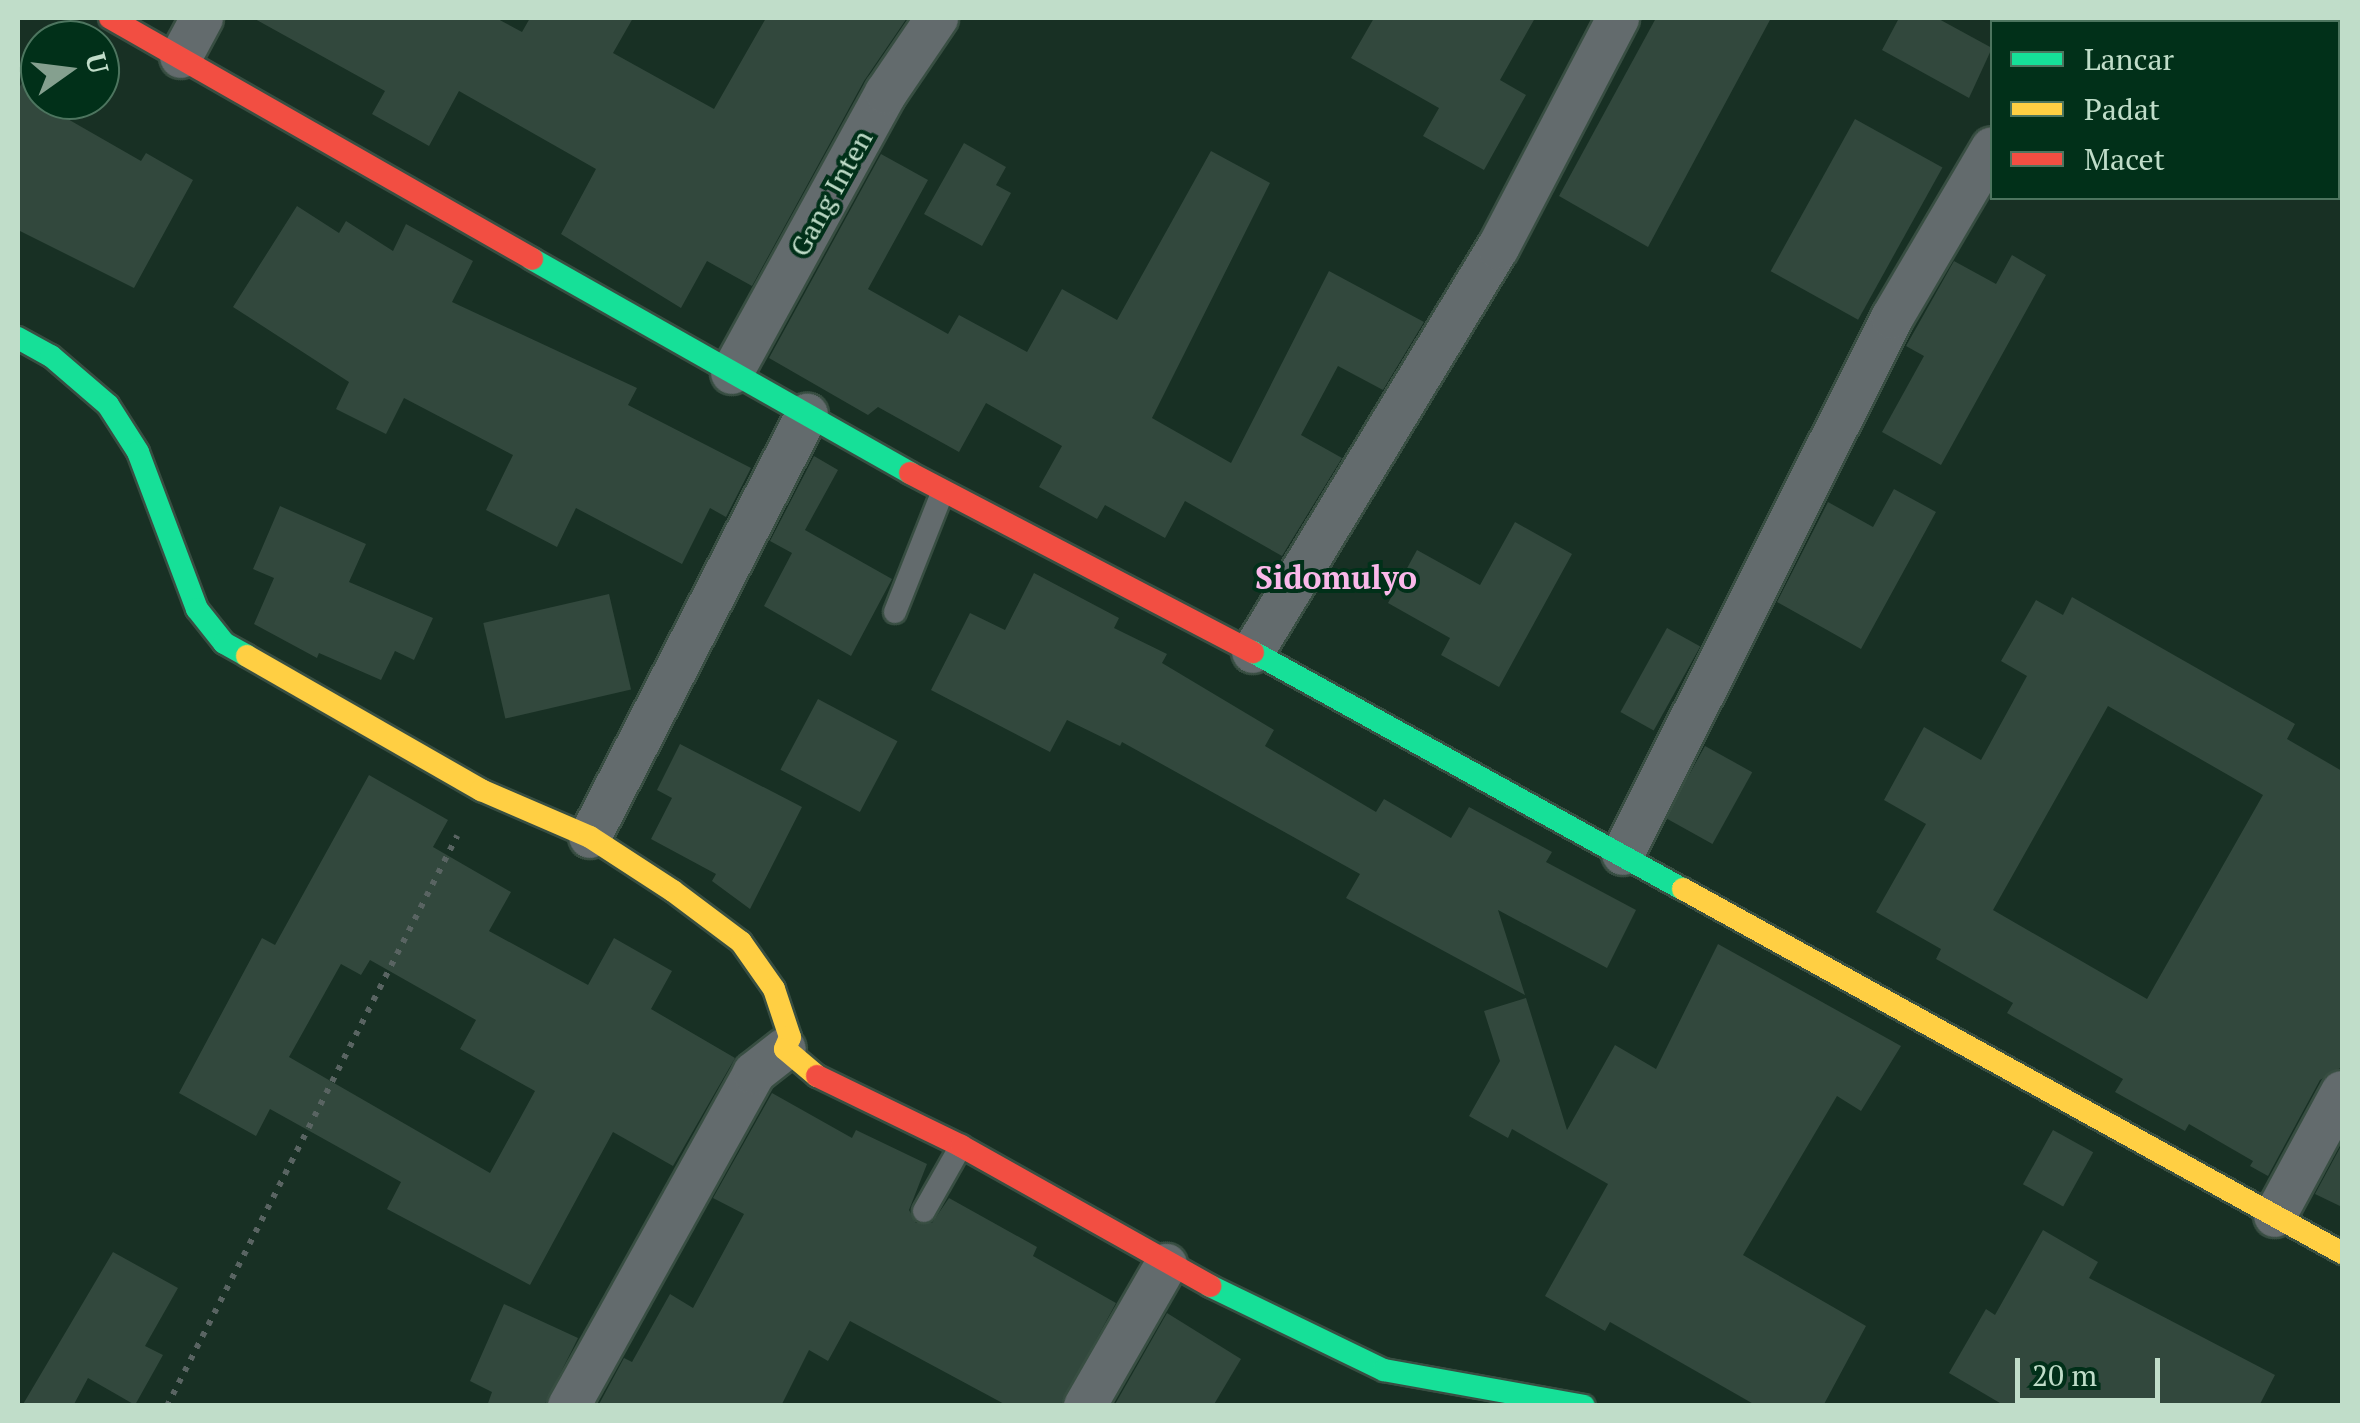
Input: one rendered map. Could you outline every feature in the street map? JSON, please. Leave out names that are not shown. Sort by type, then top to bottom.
[{"type":"street","points":[[110,18],[943,491],[1253,652],[2342,1254]]},
{"type":"street","points":[[181,57],[202,18]]},
{"type":"street","name":"Gang Inten","points":[[732,373],[886,93],[937,18]]},
{"type":"street","points":[[1253,652],[1498,248],[1618,18]]},
{"type":"street","points":[[1623,854],[1892,318],[1990,151]]},
{"type":"street","points":[[18,338],[51,356],[108,405],[138,452],[198,608],[224,643],[480,790],[590,837],[742,942],[774,989],[790,1037],[785,1049],[754,1073],[569,1406]]},
{"type":"street","points":[[590,837],[807,415]]},
{"type":"street","points":[[785,1049],[810,1072],[868,1106],[961,1146],[1166,1265],[1384,1370],[1513,1400],[1584,1406]]},
{"type":"street","points":[[2275,1216],[2342,1092]]},
{"type":"street","points":[[1086,1406],[1166,1265]]},
{"type":"lane","points":[[895,612],[943,491]]},
{"type":"lane","points":[[924,1211],[961,1146]]},
{"type":"path","points":[[166,1406],[480,790]]},
{"type":"building","points":[[253,18],[496,18],[522,32],[530,18],[633,18],[613,53],[714,109],[766,18],[907,18],[864,81],[752,286],[707,261],[681,308],[561,234],[596,169],[459,91],[429,146],[372,114],[385,91]]},
{"type":"building","points":[[1374,18],[1535,18],[1500,80],[1526,95],[1484,170],[1423,136],[1439,108],[1351,58]]},
{"type":"building","points":[[1656,18],[1771,18],[1648,247],[1559,196]]},
{"type":"building","points":[[1899,18],[1937,18],[1990,47],[1969,98],[1882,50]]},
{"type":"building","points":[[20,86],[20,120],[69,120],[141,161],[146,153],[193,180],[134,288],[18,230]]},
{"type":"building","points":[[1855,119],[1942,167],[1858,320],[1771,271]]},
{"type":"building","points":[[964,143],[1006,167],[996,185],[1011,193],[982,246],[924,214]]},
{"type":"building","points":[[1211,151],[1270,183],[1152,418],[1231,463],[1329,271],[1424,322],[1383,390],[1338,366],[1301,435],[1342,458],[1282,556],[1185,501],[1165,538],[1105,505],[1097,519],[1039,487],[1062,446],[986,403],[959,452],[878,407],[868,415],[769,358],[881,154],[928,180],[868,289],[948,334],[959,315],[1027,352],[1062,289],[1117,320]]},
{"type":"building","points":[[297,206],[339,233],[346,221],[393,251],[406,224],[473,261],[452,302],[637,388],[628,405],[751,468],[726,517],[710,508],[682,564],[576,508],[557,547],[486,510],[513,455],[404,398],[386,434],[336,409],[349,382],[233,307]]},
{"type":"building","points":[[2012,255],[2046,275],[1941,465],[1882,432],[1924,356],[1906,346],[1954,261],[1996,284]]},
{"type":"building","points":[[814,456],[838,470],[805,530],[892,579],[851,656],[764,606],[792,553],[770,541]]},
{"type":"building","points":[[1894,489],[1936,512],[1861,649],[1777,602],[1828,502],[1873,527]]},
{"type":"building","points":[[280,506],[366,544],[349,582],[433,618],[414,660],[395,651],[381,680],[319,653],[317,658],[254,624],[274,578],[253,569]]},
{"type":"building","points":[[1515,522],[1572,554],[1499,687],[1441,655],[1450,638],[1388,603],[1417,550],[1480,585]]},
{"type":"building","points":[[1034,573],[1119,618],[1114,628],[1167,654],[1162,663],[1274,730],[1265,746],[1376,812],[1384,799],[1451,838],[1469,807],[1552,852],[1546,862],[1636,910],[1607,968],[1498,910],[1525,995],[1346,898],[1360,874],[1122,742],[1120,746],[1067,720],[1050,752],[931,690],[970,613],[1005,630]]},
{"type":"building","points":[[609,594],[631,689],[505,719],[483,623]]},
{"type":"building","points":[[2072,597],[2295,724],[2287,739],[2342,771],[2342,1067],[2320,1080],[2268,1176],[2250,1166],[2253,1161],[2189,1124],[2185,1131],[2115,1092],[2123,1079],[2007,1013],[2013,1003],[1936,959],[1941,949],[1876,912],[1926,824],[1884,800],[1924,727],[1981,760],[2027,676],[2001,661],[2036,600],[2063,615]],"holes":[[[2108,706],[2263,795],[2147,999],[1993,910]]]},
{"type":"building","points":[[1667,628],[1700,646],[1654,730],[1620,712]]},
{"type":"building","points":[[818,699],[897,741],[860,812],[780,770]]},
{"type":"building","points":[[680,744],[802,807],[750,909],[712,881],[716,874],[651,839],[672,798],[657,790]]},
{"type":"building","points":[[1705,746],[1752,772],[1712,844],[1665,818]]},
{"type":"building","points":[[369,775],[448,820],[433,847],[511,892],[489,931],[588,985],[614,938],[672,971],[651,1009],[735,1058],[673,1166],[613,1132],[530,1285],[387,1209],[401,1182],[270,1109],[256,1136],[179,1093],[262,938],[275,945]],"holes":[[[370,960],[476,1020],[460,1049],[535,1091],[490,1173],[289,1057],[341,964],[361,975]]]},
{"type":"building","points":[[1718,944],[1901,1046],[1861,1111],[1837,1096],[1743,1255],[1866,1326],[1823,1406],[1757,1406],[1610,1322],[1605,1331],[1545,1296],[1608,1184],[1512,1129],[1508,1138],[1469,1116],[1500,1061],[1484,1011],[1526,998],[1567,1130],[1615,1045],[1656,1069]]},
{"type":"building","points":[[772,1093],[852,1138],[856,1130],[927,1164],[909,1210],[916,1223],[932,1223],[949,1198],[1037,1247],[1033,1256],[1116,1303],[1060,1406],[1008,1406],[850,1321],[828,1361],[809,1350],[781,1406],[598,1406],[624,1358],[632,1362],[670,1294],[693,1308],[744,1214],[713,1198]]},
{"type":"building","points":[[2053,1130],[2093,1152],[2063,1207],[2023,1184]]},
{"type":"building","points":[[2342,1144],[2342,1207],[2315,1194]]},
{"type":"building","points":[[2043,1230],[2098,1262],[2089,1278],[2275,1375],[2259,1406],[2005,1406],[1949,1373],[1986,1309],[1995,1315]]},
{"type":"building","points":[[113,1252],[178,1288],[145,1346],[163,1355],[135,1405],[88,1378],[73,1406],[22,1406]]},
{"type":"building","points":[[504,1304],[578,1338],[544,1406],[487,1406],[492,1392],[470,1381]]},
{"type":"building","points":[[1167,1313],[1241,1359],[1213,1406],[1114,1406]]},
{"type":"traffic: fast","points":[[532,259],[910,473]]},
{"type":"traffic: fast","points":[[18,338],[51,356],[108,405],[138,452],[197,609],[224,643],[247,656]]},
{"type":"traffic: fast","points":[[1253,652],[1683,889]]},
{"type":"traffic: fast","points":[[1210,1286],[1384,1370],[1584,1406]]},
{"type":"traffic: slow","points":[[247,656],[481,790],[590,837],[673,891],[741,942],[774,989],[790,1037],[785,1049],[817,1076]]},
{"type":"traffic: slow","points":[[1683,889],[2342,1253]]},
{"type":"traffic: jam","points":[[110,18],[532,259]]},
{"type":"traffic: jam","points":[[910,473],[1253,652]]},
{"type":"traffic: jam","points":[[817,1076],[961,1146],[1210,1286]]},
{"type":"district","name":"Sidomulyo","points":[[1336,577]]}]
